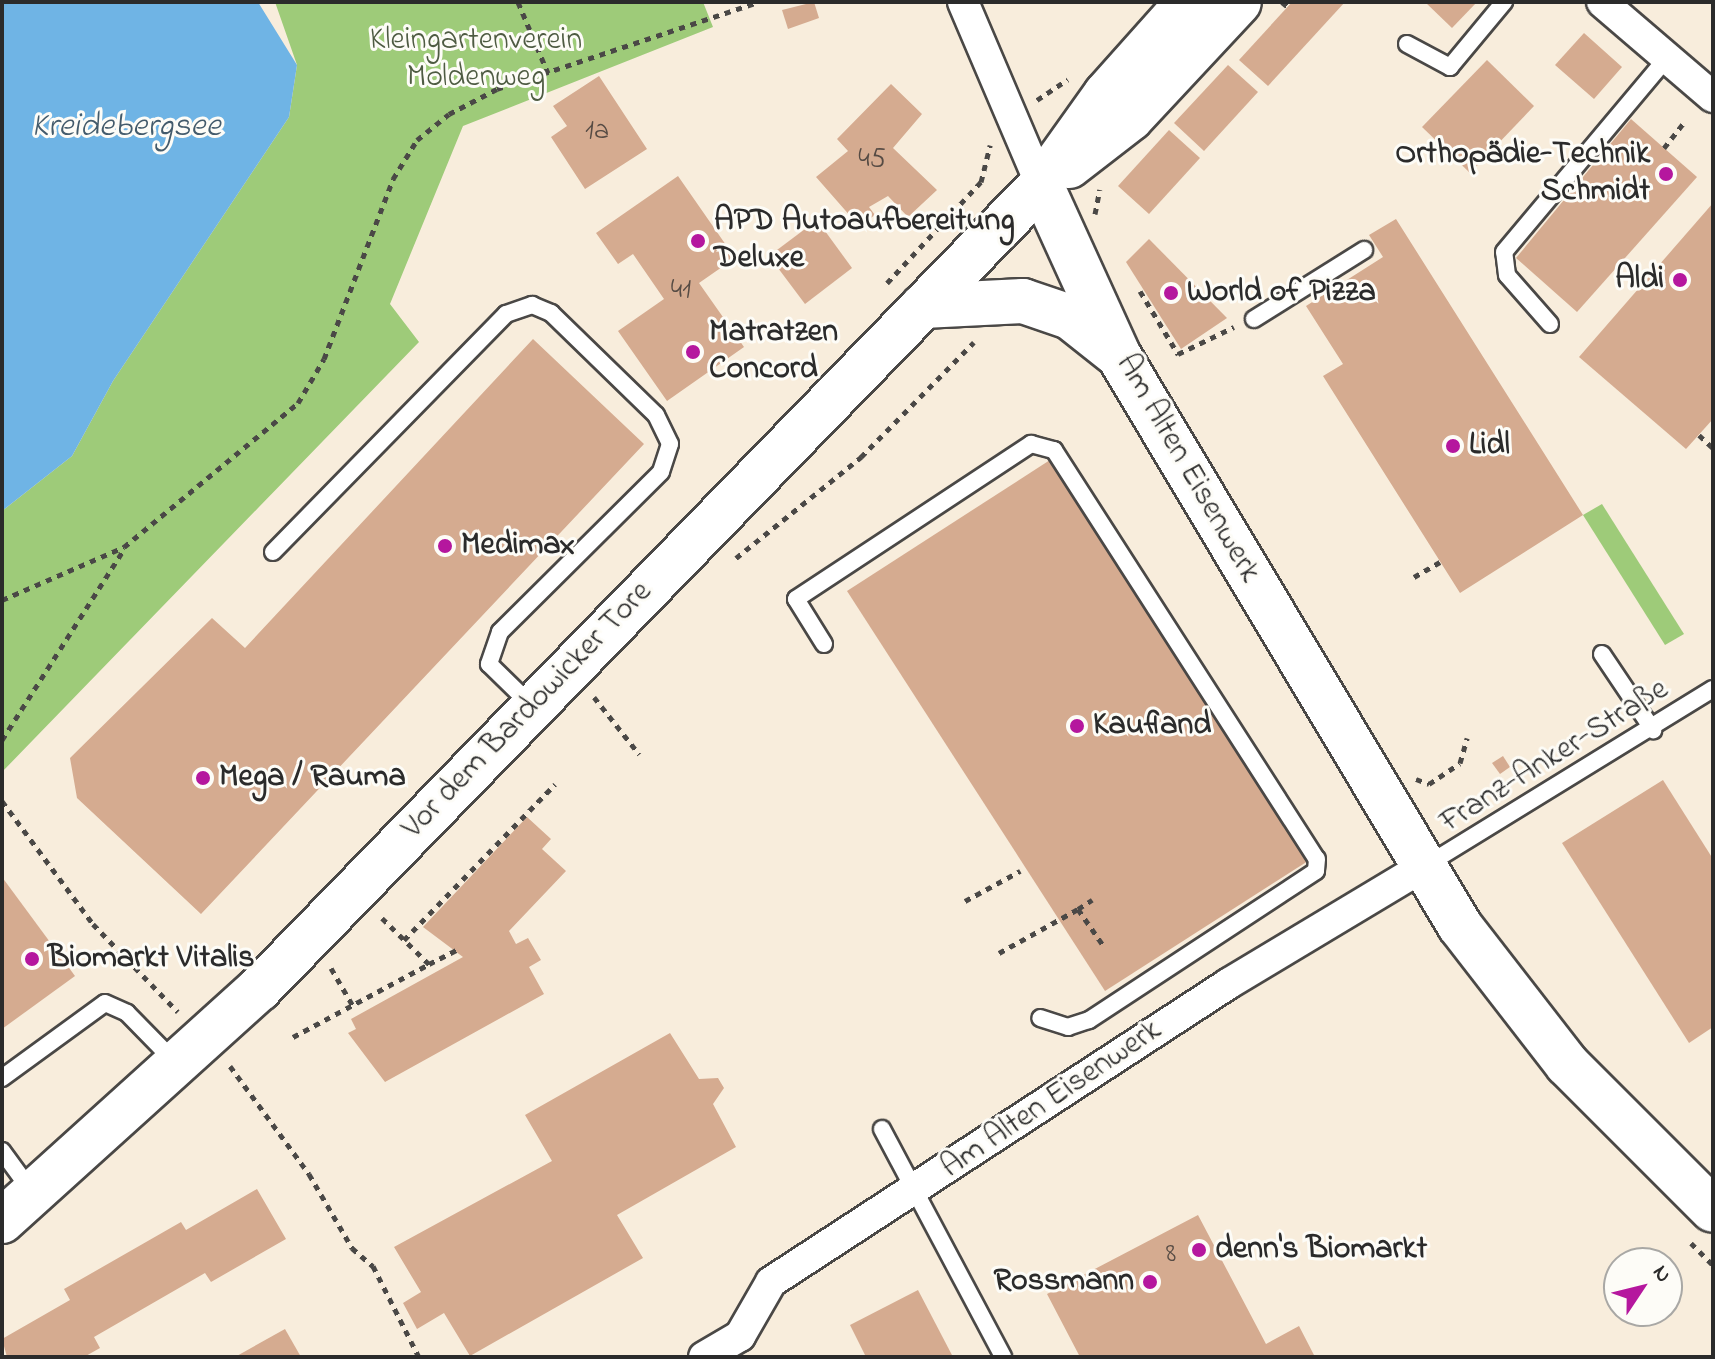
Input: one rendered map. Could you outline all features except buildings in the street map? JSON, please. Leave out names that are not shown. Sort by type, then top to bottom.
[{"type":"main road","name":"Vor dem Bardowicker Tore","points":[[18,1208],[192,1052],[1041,185],[1106,94],[1188,2]]},
{"type":"main road","name":"Vor dem Bardowicker Tore","points":[[1041,185],[1131,118],[1239,2]]},
{"type":"main road","name":"Am Alten Eisenwerk","points":[[1041,185],[1119,356],[1423,867],[1567,1064],[1713,1210]]},
{"type":"main road","points":[[923,306],[1023,301],[1070,317],[1119,356]]},
{"type":"street","points":[[963,2],[1041,185]]},
{"type":"street","points":[[1602,2],[1711,92]]},
{"type":"street","name":"Am Alten Eisenwerk","points":[[704,1357],[740,1336],[771,1282],[1255,967],[1423,867]]},
{"type":"lane","points":[[1407,44],[1450,67],[1504,2]]},
{"type":"lane","points":[[1550,324],[1507,275],[1504,252],[1667,58]]},
{"type":"lane","points":[[1254,319],[1364,250]]},
{"type":"lane","points":[[273,552],[506,314],[532,305],[551,313],[656,415],[670,444],[661,472],[500,632],[489,664],[532,706]]},
{"type":"lane","points":[[824,644],[796,599],[1031,444],[1054,450],[1317,859],[1316,871],[1089,1020],[1068,1027],[1040,1018]]},
{"type":"lane","points":[[1602,654],[1653,730]]},
{"type":"lane","name":"Franz-Anker-Straße","points":[[1423,867],[1653,730],[1713,689]]},
{"type":"lane","points":[[2,1078],[105,1003],[192,1052]]},
{"type":"lane","points":[[882,1129],[918,1189],[1003,1357]]},
{"type":"lane","points":[[2,1151],[18,1208]]},
{"type":"path","points":[[518,2],[548,73]]},
{"type":"path","points":[[2,600],[124,547],[298,403],[324,359],[393,179],[417,140],[485,95],[758,2]]},
{"type":"path","points":[[1664,148],[1685,121]]},
{"type":"path","points":[[1140,291],[1178,354],[1254,319]]},
{"type":"path","points":[[1699,435],[1713,448]]},
{"type":"path","points":[[2,740],[124,547]]},
{"type":"path","points":[[1414,577],[1440,562]]},
{"type":"path","points":[[588,691],[639,754]]},
{"type":"path","points":[[1415,778],[1429,784],[1460,763],[1467,738]]},
{"type":"path","points":[[404,940],[555,784]]},
{"type":"path","points":[[2,801],[192,1052],[245,1082],[352,1248],[373,1266],[419,1357]]},
{"type":"path","points":[[965,901],[1020,871]]},
{"type":"path","points":[[999,953],[1092,900]]},
{"type":"path","points":[[1078,909],[1105,948]]},
{"type":"path","points":[[383,920],[429,964]]},
{"type":"path","points":[[293,1037],[458,949]]},
{"type":"path","points":[[334,973],[353,1006]]},
{"type":"green space","name":"Kleingartenverein Moldenweg","points":[[275,2],[703,2],[713,27],[463,126],[390,304],[419,342],[2,772],[2,511],[72,456],[113,381],[289,117],[297,65]]},
{"type":"green space","points":[[1602,504],[1684,634],[1665,645],[1583,515]]},
{"type":"water","name":"Kreidebergsee","points":[[2,2],[258,2],[297,65],[289,117],[113,381],[72,456],[2,511]]},
{"type":"place","name":"Orthopädie-Technik Schmidt","points":[[1666,174]]},
{"type":"place","name":"APD Autoaufbereitung Deluxe","points":[[698,241]]},
{"type":"place","name":"Aldi","points":[[1680,280]]},
{"type":"place","name":"World of Pizza","points":[[1171,293]]},
{"type":"place","name":"Matratzen Concord","points":[[693,352]]},
{"type":"place","name":"Lidl","points":[[1453,446]]},
{"type":"place","name":"Medimax","points":[[445,546]]},
{"type":"place","name":"Kaufland","points":[[1077,726]]},
{"type":"place","name":"Mega / Rauma","points":[[203,778]]},
{"type":"place","name":"Biomarkt Vitalis","points":[[32,959]]},
{"type":"place","name":"denn's Biomarkt","points":[[1199,1250]]},
{"type":"place","name":"Rossmann","points":[[1150,1282]]}]
